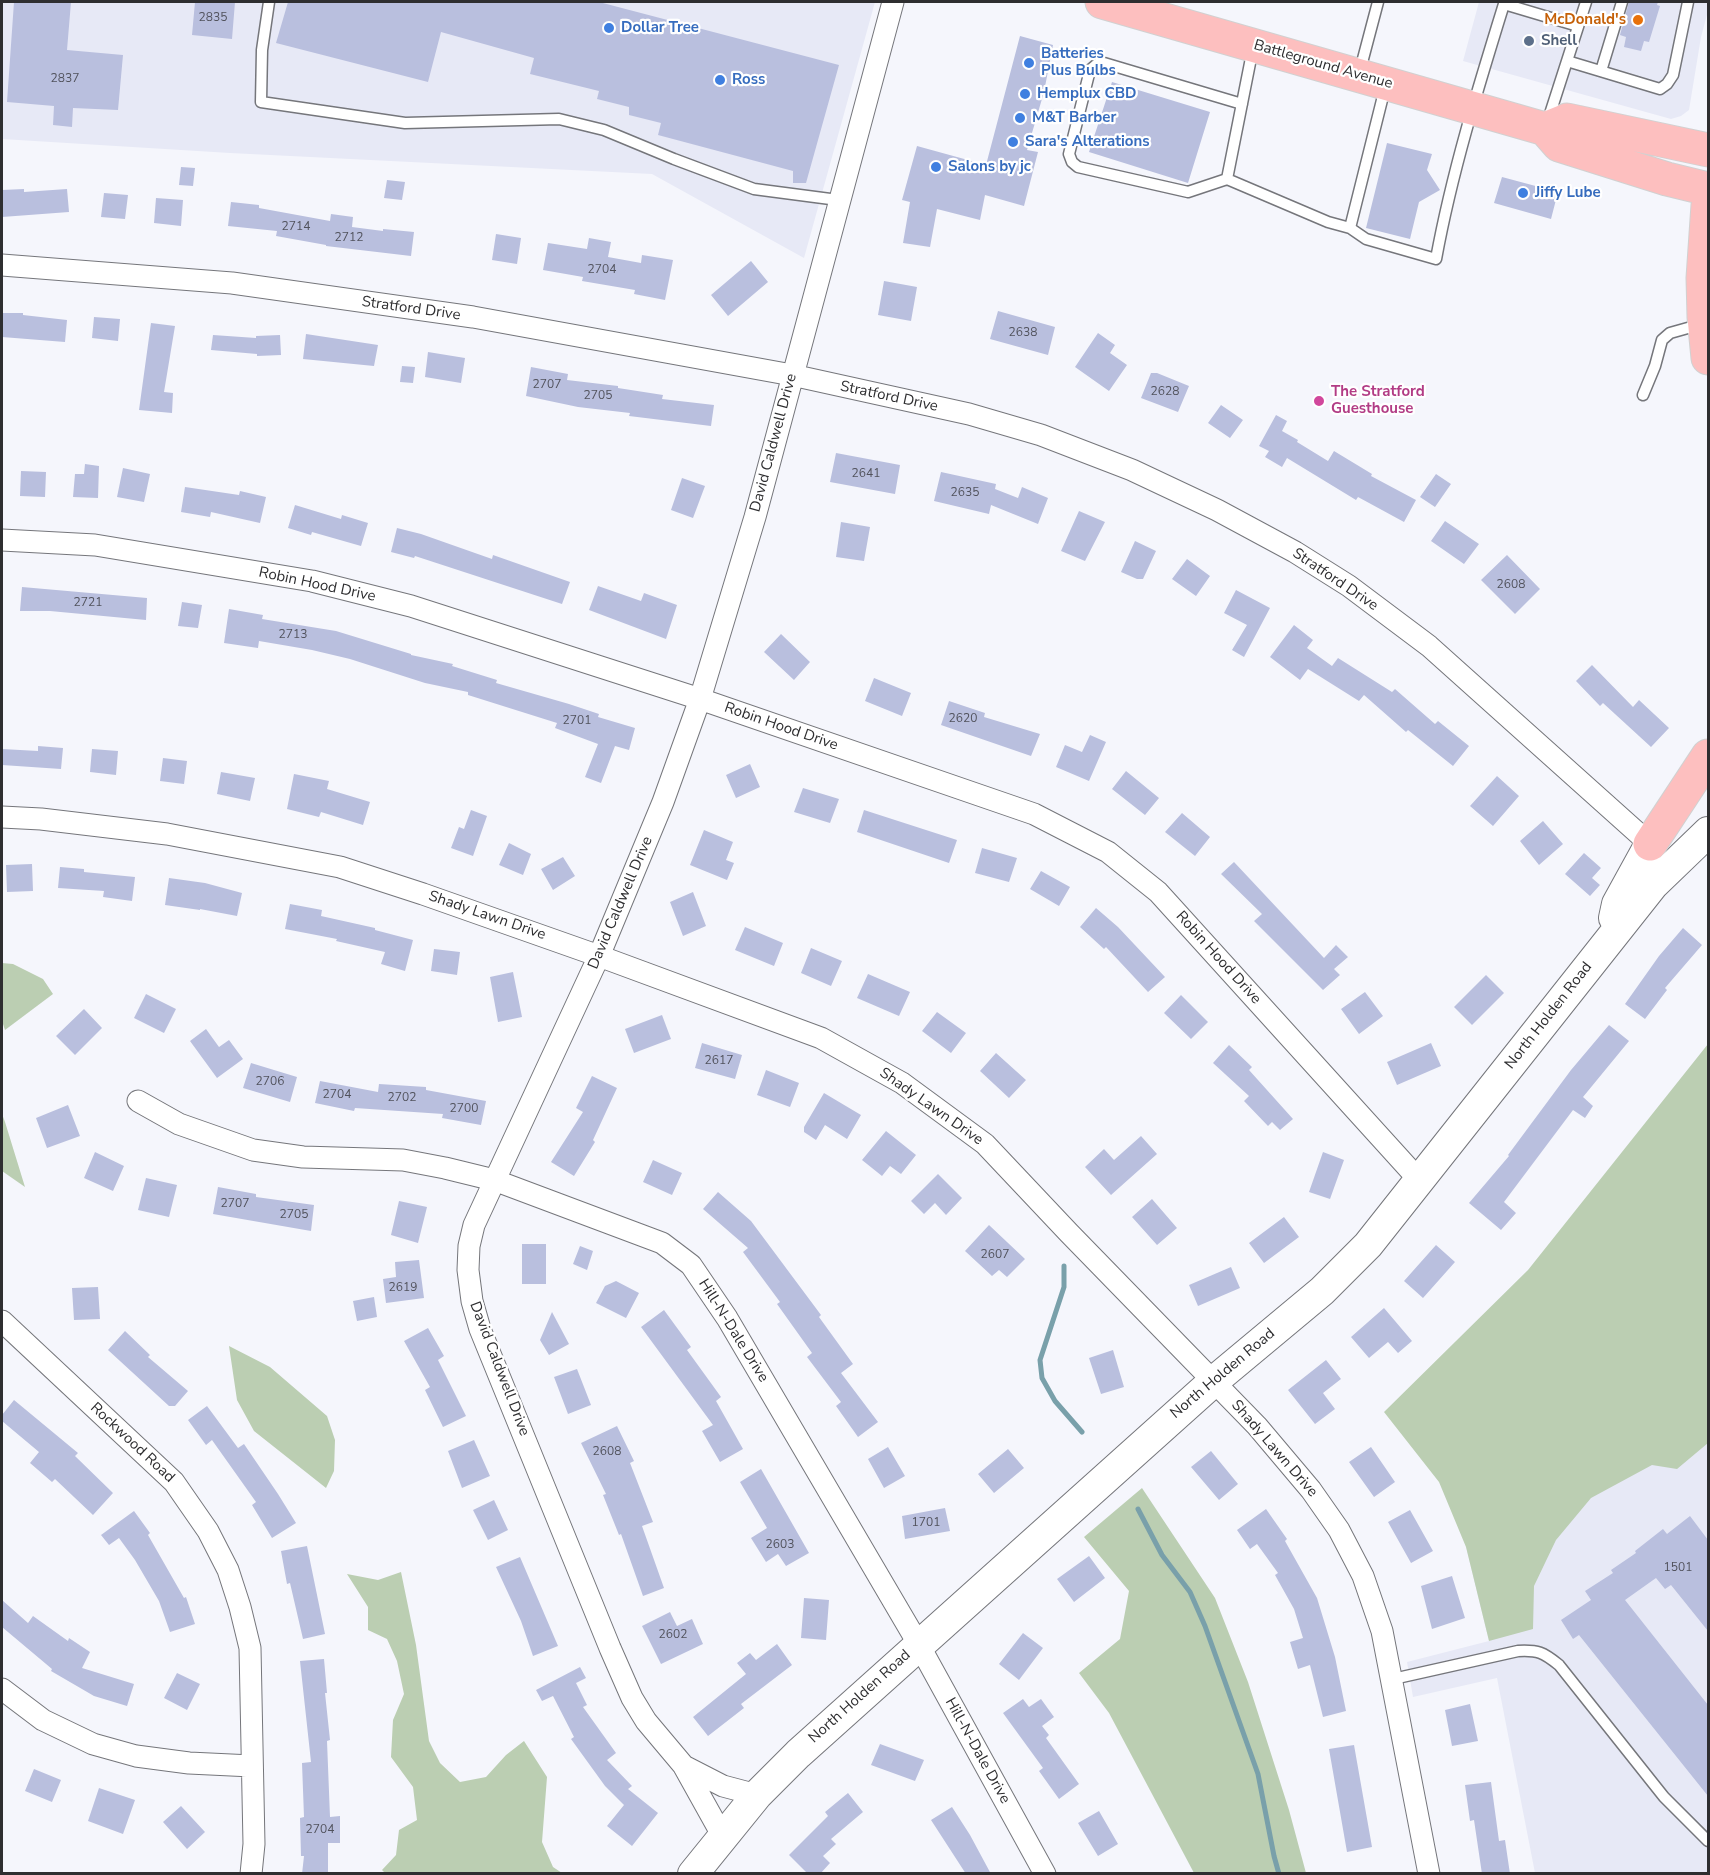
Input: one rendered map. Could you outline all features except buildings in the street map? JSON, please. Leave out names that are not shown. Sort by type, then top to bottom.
[{"type":"main road","name":"Battleground Avenue","points":[[1101,2],[1545,129],[1559,145],[1708,189]]},
{"type":"main road","points":[[1545,129],[1567,120],[1708,150]]},
{"type":"main road","points":[[1708,205],[1703,278],[1708,358]]},
{"type":"main road","points":[[1610,939],[1617,904],[1650,844],[1708,756]]},
{"type":"main road","name":"North Holden Road","points":[[693,1874],[722,1835],[798,1754],[1214,1381],[1329,1284],[1368,1245],[1653,885],[1708,832]]},
{"type":"street","name":"David Caldwell Drive","points":[[722,1835],[682,1765],[646,1721],[632,1698],[610,1648],[480,1329],[472,1301],[468,1270],[469,1246],[474,1225],[494,1180],[599,956],[663,802],[700,699],[737,582],[893,2]]},
{"type":"street","name":"Stratford Drive","points":[[2,265],[232,283],[473,317],[792,375],[969,414],[1041,435],[1132,470],[1217,510],[1294,552],[1349,586],[1429,646],[1650,844]]},
{"type":"street","name":"Robin Hood Drive","points":[[2,540],[95,545],[312,581],[411,606],[700,699],[1034,814],[1108,852],[1158,892],[1420,1181]]},
{"type":"street","name":"Shady Lawn Drive","points":[[2,817],[41,819],[167,834],[340,867],[423,894],[822,1038],[902,1083],[986,1144],[1068,1233],[1257,1426],[1311,1490],[1339,1530],[1363,1576],[1382,1631],[1429,1874]]},
{"type":"street","name":"Hill-N-Dale Drive","points":[[138,1101],[179,1124],[253,1150],[303,1157],[403,1160],[494,1180],[662,1244],[691,1265],[727,1318],[919,1645],[1045,1874]]},
{"type":"street","name":"Rockwood Road","points":[[2,1321],[174,1482],[208,1531],[228,1570],[250,1648],[254,1844],[251,1874]]},
{"type":"street","points":[[2,1689],[43,1720],[93,1744],[136,1756],[189,1763],[252,1766]]},
{"type":"street","name":"David Caldwell Drive","points":[[682,1765],[723,1786],[758,1795]]},
{"type":"lane","points":[[269,2],[262,50],[261,102],[405,123],[559,119],[604,130],[754,189],[838,200]]},
{"type":"lane","points":[[1350,228],[1372,79],[1378,2]]},
{"type":"lane","points":[[1545,129],[1586,2]]},
{"type":"lane","points":[[1601,71],[1622,2]]},
{"type":"lane","points":[[1567,61],[1660,90],[1673,75],[1688,2]]},
{"type":"lane","points":[[1242,104],[1104,63],[1097,64],[1090,70],[1069,154],[1072,162],[1078,167],[1188,192],[1227,179],[1328,222],[1350,228],[1366,239],[1436,259],[1446,206],[1472,108],[1504,4],[1578,26]]},
{"type":"lane","points":[[1227,179],[1254,45]]},
{"type":"lane","points":[[1643,395],[1662,340],[1670,333],[1705,323]]},
{"type":"lane","points":[[1393,1679],[1518,1652],[1534,1650],[1546,1655],[1558,1665],[1664,1797],[1708,1841]]},
{"type":"shaded area","points":[[2,2],[875,2],[804,258],[652,174],[2,139]]},
{"type":"shaded area","points":[[1479,2],[1708,2],[1689,110],[1671,119],[1463,61]]},
{"type":"shaded area","points":[[1708,1360],[1708,1873],[1535,1873],[1497,1678],[1413,1697],[1407,1662],[1489,1641],[1466,1547]]},
{"type":"green space","points":[[2,963],[13,964],[43,979],[53,994],[5,1030],[2,1021]]},
{"type":"green space","points":[[1708,1044],[1708,1443],[1677,1469],[1652,1465],[1591,1498],[1556,1540],[1534,1586],[1533,1629],[1489,1641],[1466,1547],[1439,1482],[1384,1412],[1528,1270]]},
{"type":"green space","points":[[2,1114],[5,1122],[25,1187],[2,1171]]},
{"type":"green space","points":[[229,1346],[270,1367],[327,1416],[335,1440],[334,1471],[326,1488],[254,1431],[237,1400]]},
{"type":"green space","points":[[1142,1488],[1215,1598],[1248,1682],[1289,1810],[1306,1873],[1194,1873],[1109,1713],[1079,1673],[1120,1639],[1129,1591],[1084,1537]]},
{"type":"green space","points":[[401,1572],[416,1645],[429,1741],[440,1763],[460,1782],[486,1777],[506,1755],[524,1741],[547,1777],[542,1842],[553,1867],[562,1873],[386,1874],[382,1870],[396,1855],[399,1830],[417,1820],[413,1787],[391,1757],[393,1720],[404,1694],[397,1661],[387,1639],[368,1630],[368,1607],[347,1574],[378,1580]]},
{"type":"waterway","points":[[1064,1266],[1064,1287],[1040,1360],[1042,1378],[1055,1401],[1082,1432]]},
{"type":"waterway","points":[[1138,1509],[1162,1555],[1190,1592],[1205,1626],[1258,1774],[1279,1874]]},
{"type":"place","name":"McDonald's","points":[[1638,20]]},
{"type":"place","name":"Dollar Tree","points":[[609,28]]},
{"type":"place","name":"Shell","points":[[1529,41]]},
{"type":"place","name":"Batteries Plus Bulbs","points":[[1029,63]]},
{"type":"place","name":"Ross","points":[[720,80]]},
{"type":"place","name":"Hemplux CBD","points":[[1025,94]]},
{"type":"place","name":"M&T Barber","points":[[1020,118]]},
{"type":"place","name":"Sara's Alterations","points":[[1013,142]]},
{"type":"place","name":"Salons by jc","points":[[936,167]]},
{"type":"place","name":"Jiffy Lube","points":[[1523,193]]},
{"type":"place","name":"The Stratford Guesthouse","points":[[1319,401]]}]
